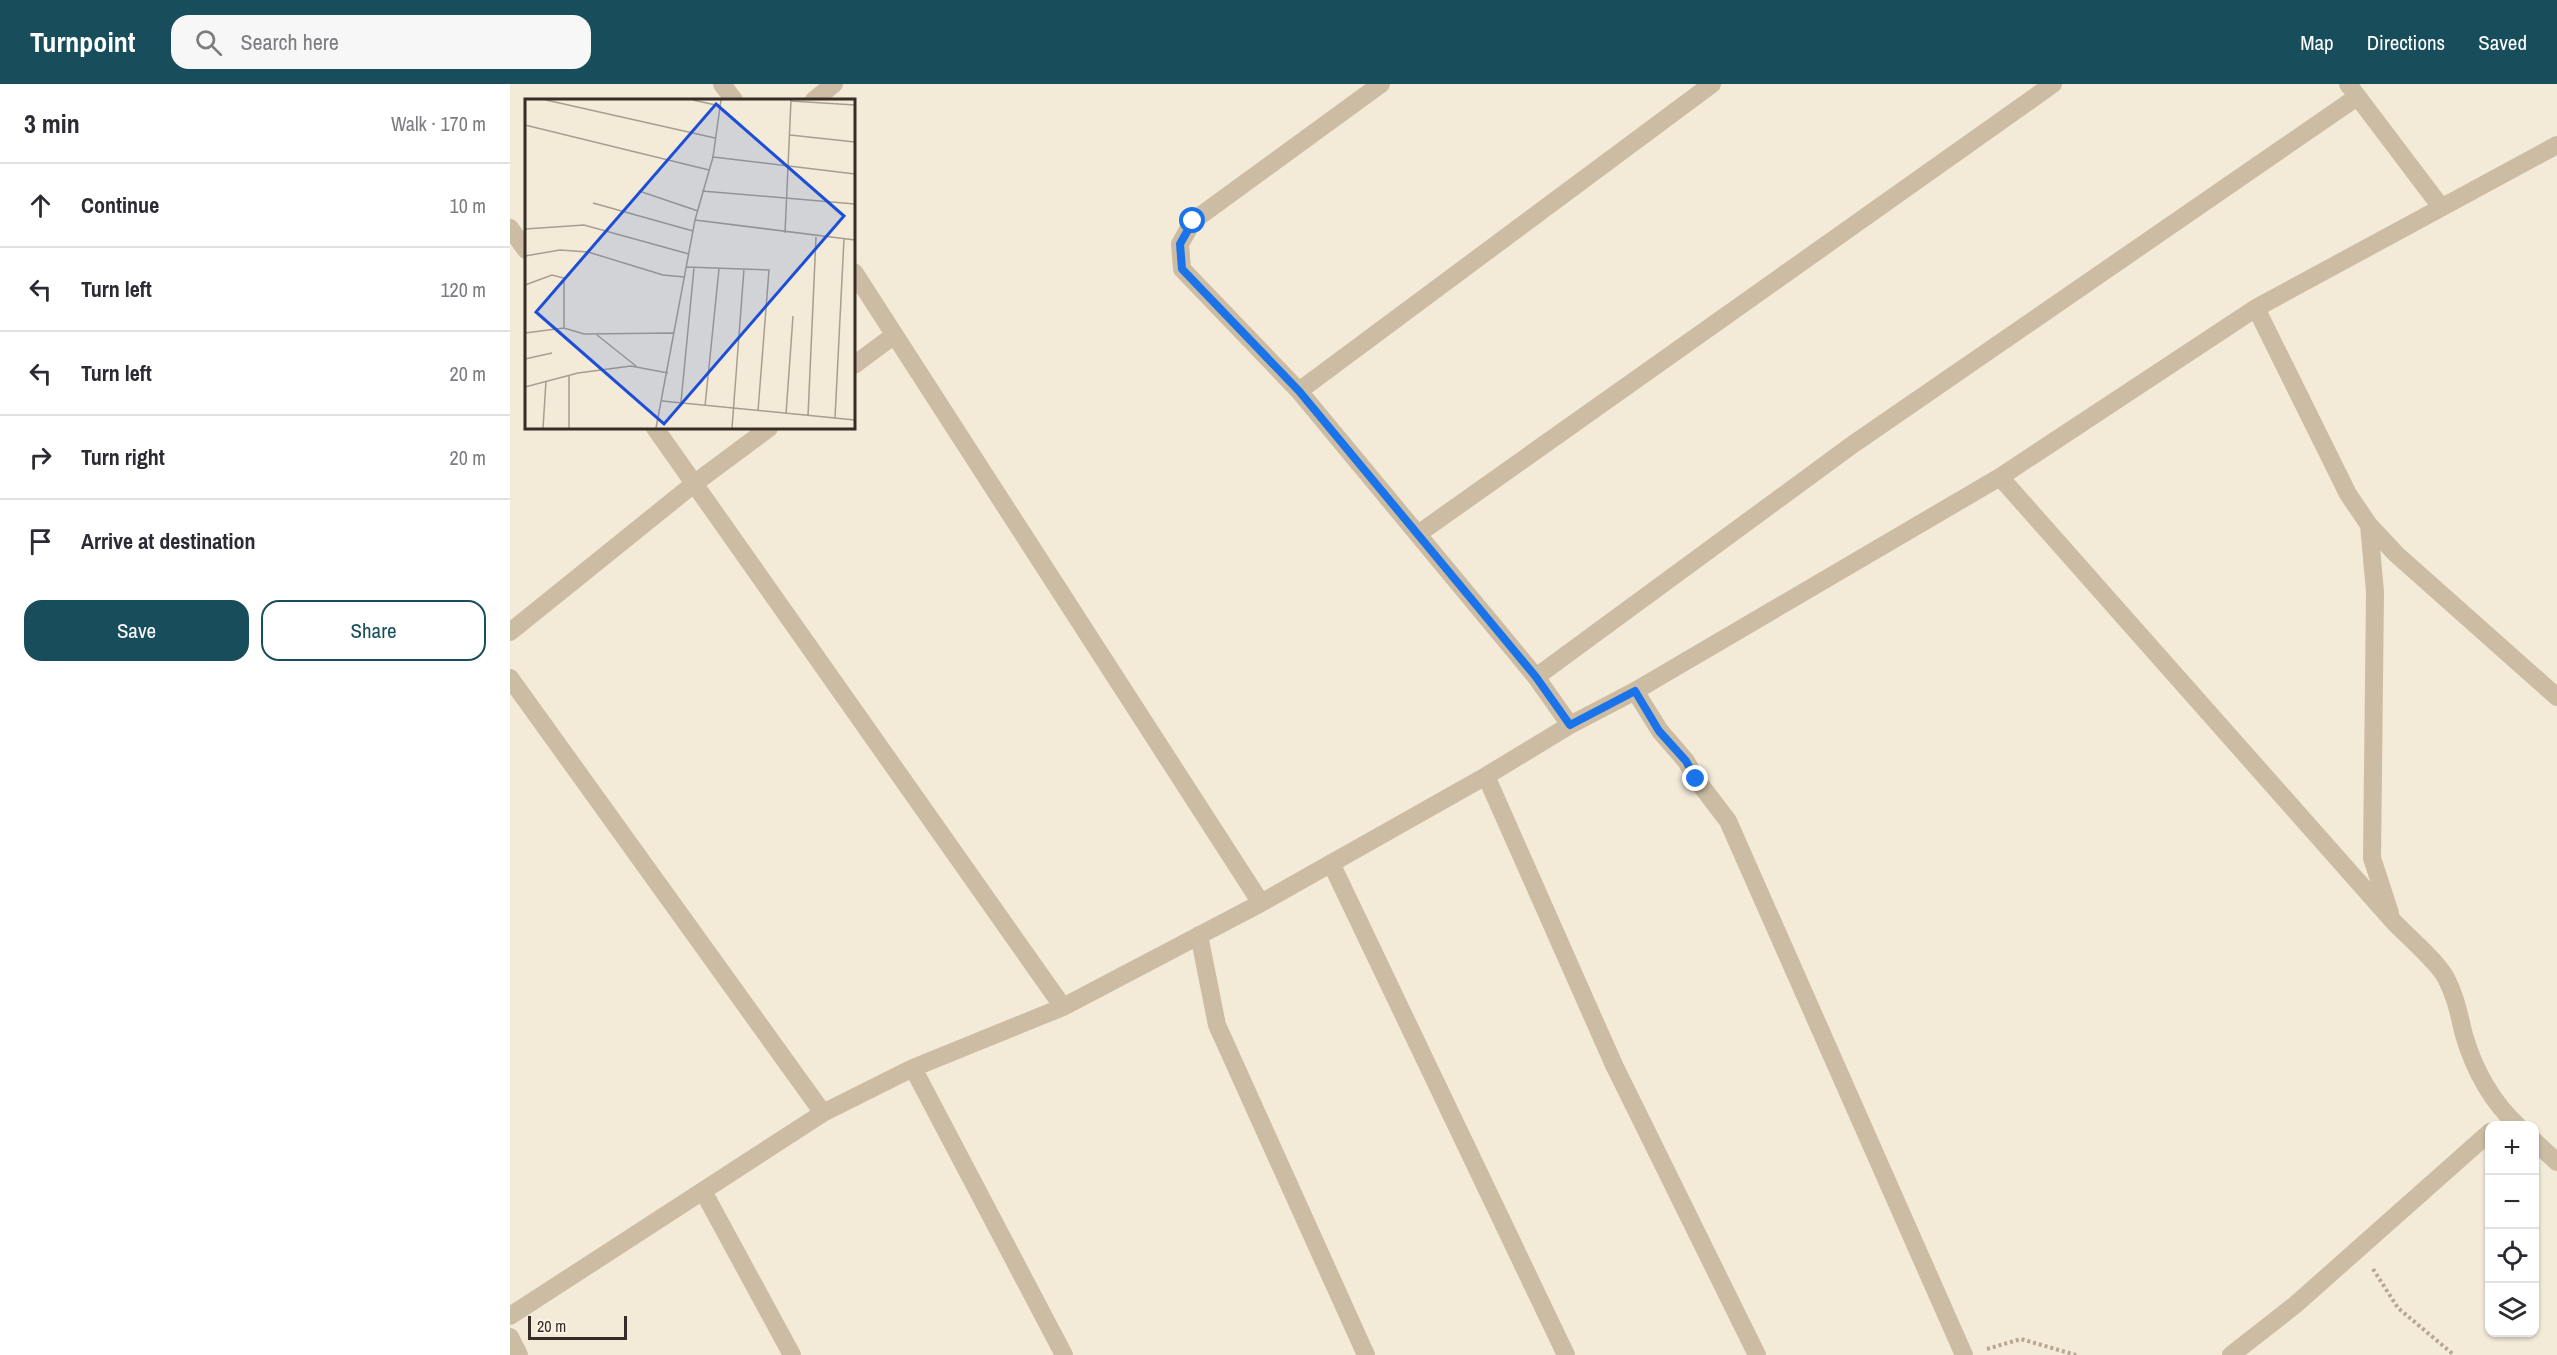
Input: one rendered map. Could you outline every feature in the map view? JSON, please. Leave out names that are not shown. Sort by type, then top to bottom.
[{"type":"street","points":[[722,84],[733,99]]},
{"type":"street","points":[[815,99],[834,84]]},
{"type":"street","points":[[1381,84],[1193,221],[1180,244],[1182,269],[1299,391],[1536,677],[1570,725]]},
{"type":"street","points":[[1299,391],[1713,84]]},
{"type":"street","points":[[1418,534],[2053,84]]},
{"type":"street","points":[[1536,677],[1852,445],[2353,91],[2441,207]]},
{"type":"street","points":[[510,1316],[823,1113],[913,1068],[1063,1007],[1261,903],[1570,725],[1635,691],[2000,477],[2256,308],[2557,145]]},
{"type":"street","points":[[510,228],[525,249]]},
{"type":"street","points":[[855,274],[893,336],[1261,903]]},
{"type":"street","points":[[2256,308],[2348,494],[2369,525],[2396,554],[2557,697]]},
{"type":"street","points":[[855,364],[893,336]]},
{"type":"street","points":[[656,429],[1063,1007]]},
{"type":"street","points":[[510,632],[694,483],[768,429]]},
{"type":"street","points":[[2000,477],[2393,921],[2444,975],[2457,1002],[2465,1037],[2482,1081],[2507,1121]]},
{"type":"street","points":[[2369,525],[2375,592],[2372,858],[2393,921]]},
{"type":"street","points":[[510,678],[823,1113]]},
{"type":"street","points":[[1635,691],[1659,731],[1686,761],[1696,779],[1728,821],[1970,1353]]},
{"type":"street","points":[[1485,776],[1614,1065],[1757,1355]]},
{"type":"street","points":[[1331,863],[1566,1355]]},
{"type":"street","points":[[1199,935],[1217,1025],[1366,1355]]},
{"type":"street","points":[[913,1068],[1064,1355]]},
{"type":"street","points":[[2231,1355],[2295,1305],[2485,1136]]},
{"type":"street","points":[[2539,1145],[2557,1162]]},
{"type":"street","points":[[702,1191],[792,1355]]},
{"type":"street","points":[[510,1337],[519,1355]]},
{"type":"path","points":[[2359,1248],[2398,1308],[2454,1355]]},
{"type":"path","points":[[1970,1353],[2021,1339],[2076,1355]]},
{"type":"route","points":[[1193,221],[1180,244],[1182,269],[1299,391],[1536,677],[1570,725],[1635,691],[1659,731],[1686,761],[1696,779]]}]
